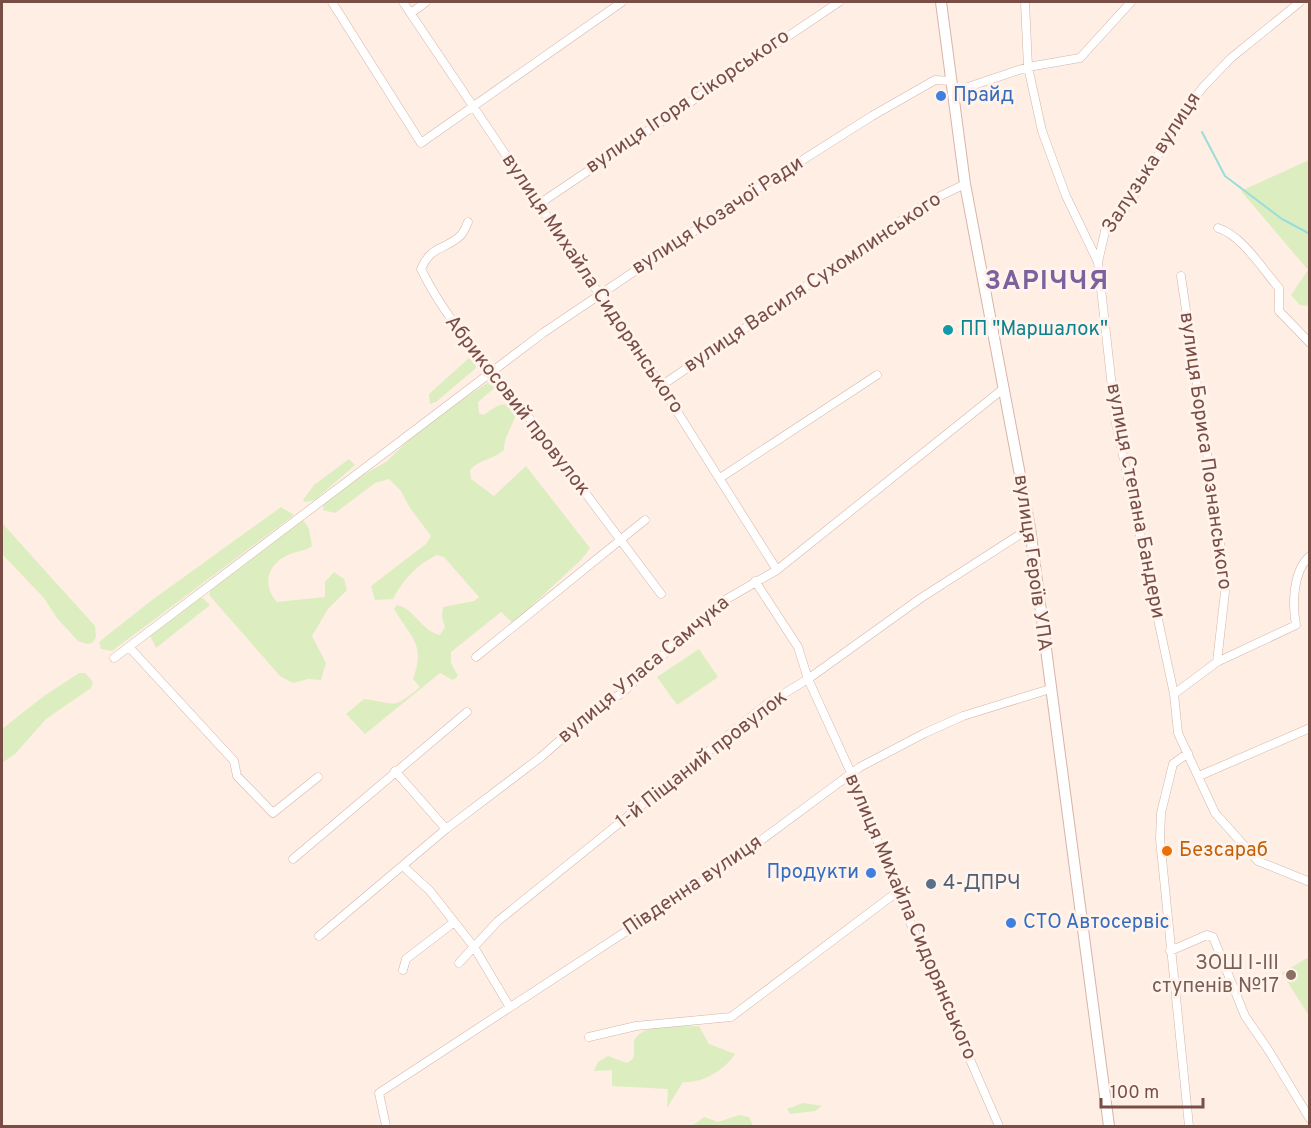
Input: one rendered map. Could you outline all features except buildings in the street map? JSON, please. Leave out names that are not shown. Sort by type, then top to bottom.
[{"type":"street","points":[[332,2],[421,143],[622,2]]},
{"type":"street","name":"вулиця Михайла Сидорянського","points":[[404,2],[662,386],[777,570]]},
{"type":"street","points":[[411,13],[426,2]]},
{"type":"street","name":"вулиця Ігоря Сікорського","points":[[538,204],[839,2]]},
{"type":"street","name":"вулиця Героїв УПА","points":[[941,2],[966,184],[1030,528],[1109,1126]]},
{"type":"street","name":"вулиця Степана Бандери","points":[[1025,2],[1028,68],[1052,162],[1098,262],[1116,423],[1174,694],[1178,733],[1215,813],[1246,850],[1258,861],[1310,882]]},
{"type":"street","name":"вулиця Козачої Ради","points":[[114,658],[543,333],[752,192],[935,80],[952,87],[1080,58],[1131,2]]},
{"type":"street","name":"Залузька вулиця","points":[[1098,262],[1106,227],[1127,207],[1185,110],[1231,57],[1300,2]]},
{"type":"street","name":"вулиця Василя Сухомлинського","points":[[662,386],[928,202],[966,184]]},
{"type":"street","name":"Абрикосовий провулок","points":[[468,222],[461,235],[436,248],[426,258],[421,268],[442,308],[662,594]]},
{"type":"street","points":[[1218,228],[1227,231],[1242,245],[1279,288],[1279,311],[1310,343]]},
{"type":"street","name":"вулиця Бориса Познанського","points":[[1181,276],[1226,583],[1217,662]]},
{"type":"street","points":[[720,478],[877,375]]},
{"type":"street","name":"вулиця Уласа Самчука","points":[[318,936],[446,830],[541,757],[582,721],[622,692],[718,604],[777,570],[1003,389]]},
{"type":"street","points":[[476,657],[645,520]]},
{"type":"street","name":"1-й Піщаний провулок","points":[[459,963],[498,921],[604,838],[767,704],[808,679],[921,598],[1030,528]]},
{"type":"street","points":[[1174,694],[1217,662],[1296,625],[1294,613],[1298,576],[1310,556]]},
{"type":"street","name":"вулиця Михайла Сидорянського","points":[[755,581],[798,646],[808,679],[852,775],[897,892],[999,1126]]},
{"type":"street","points":[[129,647],[234,761],[237,776],[273,813],[318,777]]},
{"type":"street","name":"Південна вулиця","points":[[386,1126],[379,1093],[729,864],[860,767],[925,733],[963,717],[1050,689]]},
{"type":"street","points":[[293,859],[467,712]]},
{"type":"street","points":[[1199,776],[1310,728]]},
{"type":"street","points":[[1188,753],[1173,764],[1161,813],[1160,839],[1189,1126]]},
{"type":"street","points":[[395,771],[446,830]]},
{"type":"street","points":[[404,867],[430,891],[474,947],[509,1006]]},
{"type":"street","points":[[589,1037],[636,1026],[731,1017],[897,892]]},
{"type":"street","points":[[403,970],[406,959],[453,923]]},
{"type":"street","points":[[1170,951],[1207,935],[1213,937],[1245,1016],[1310,1119]]},
{"type":"green space","points":[[1309,160],[1309,306],[1300,305],[1291,295],[1308,270],[1241,191]]},
{"type":"green space","points":[[469,358],[475,361],[476,368],[436,402],[430,404],[429,394]]},
{"type":"green space","points":[[490,381],[496,381],[498,385],[478,402],[479,413],[483,415],[503,404],[512,406],[516,410],[504,450],[474,466],[470,470],[471,479],[494,496],[526,466],[590,548],[581,560],[513,623],[501,612],[451,652],[451,663],[458,676],[453,680],[440,673],[365,734],[346,714],[364,699],[394,704],[404,700],[420,687],[413,679],[417,667],[417,649],[394,609],[397,605],[409,611],[433,633],[440,635],[445,627],[442,617],[443,607],[474,601],[479,597],[444,557],[437,555],[412,573],[401,585],[393,599],[375,600],[371,586],[426,544],[431,536],[410,508],[401,491],[389,479],[375,483],[335,513],[323,510],[324,501],[342,487],[386,462],[422,427]]},
{"type":"green space","points":[[349,459],[355,465],[315,500],[305,502],[303,500],[314,485]]},
{"type":"green space","points":[[281,507],[294,515],[112,651],[101,649],[99,642],[152,600]]},
{"type":"green space","points":[[302,518],[309,529],[312,546],[290,554],[276,563],[268,581],[272,595],[277,602],[325,597],[325,582],[334,572],[344,579],[347,590],[328,609],[312,636],[326,663],[321,680],[308,679],[293,683],[280,676],[209,595],[211,589]]},
{"type":"green space","points":[[2,523],[95,626],[96,637],[92,643],[78,641],[57,618],[44,598],[2,554]]},
{"type":"green space","points":[[199,598],[203,598],[210,605],[156,648],[150,635]]},
{"type":"green space","points":[[699,649],[718,677],[677,705],[657,677]]},
{"type":"green space","points":[[79,673],[85,673],[93,682],[91,688],[46,719],[15,754],[2,763],[2,729],[44,696]]},
{"type":"green space","points":[[1307,958],[1310,961],[1309,1016],[1282,973]]},
{"type":"green space","points":[[699,1026],[709,1044],[735,1054],[712,1075],[697,1081],[683,1082],[667,1108],[668,1089],[612,1086],[612,1070],[594,1071],[598,1062],[608,1056],[627,1063],[633,1059],[634,1041],[637,1036],[650,1029]]},
{"type":"green space","points":[[803,1103],[822,1106],[815,1111],[790,1114],[787,1109]]},
{"type":"green space","points":[[739,1115],[749,1117],[753,1126],[692,1126],[704,1117],[718,1122]]},
{"type":"waterway","points":[[1202,132],[1225,176],[1282,219],[1310,234]]},
{"type":"place","name":"Прайд","points":[[941,96]]},
{"type":"place","name":"ПП \"Маршалок\"","points":[[948,330]]},
{"type":"place","name":"Безсараб","points":[[1167,851]]},
{"type":"place","name":"Продукти","points":[[871,873]]},
{"type":"place","name":"4-ДПРЧ","points":[[931,884]]},
{"type":"place","name":"СТО Автосервіс","points":[[1011,923]]},
{"type":"place","name":"ЗОШ І-ІІІ ступенів №17","points":[[1291,975]]},
{"type":"district","name":"ЗАРІЧЧЯ","points":[[1047,282]]}]
